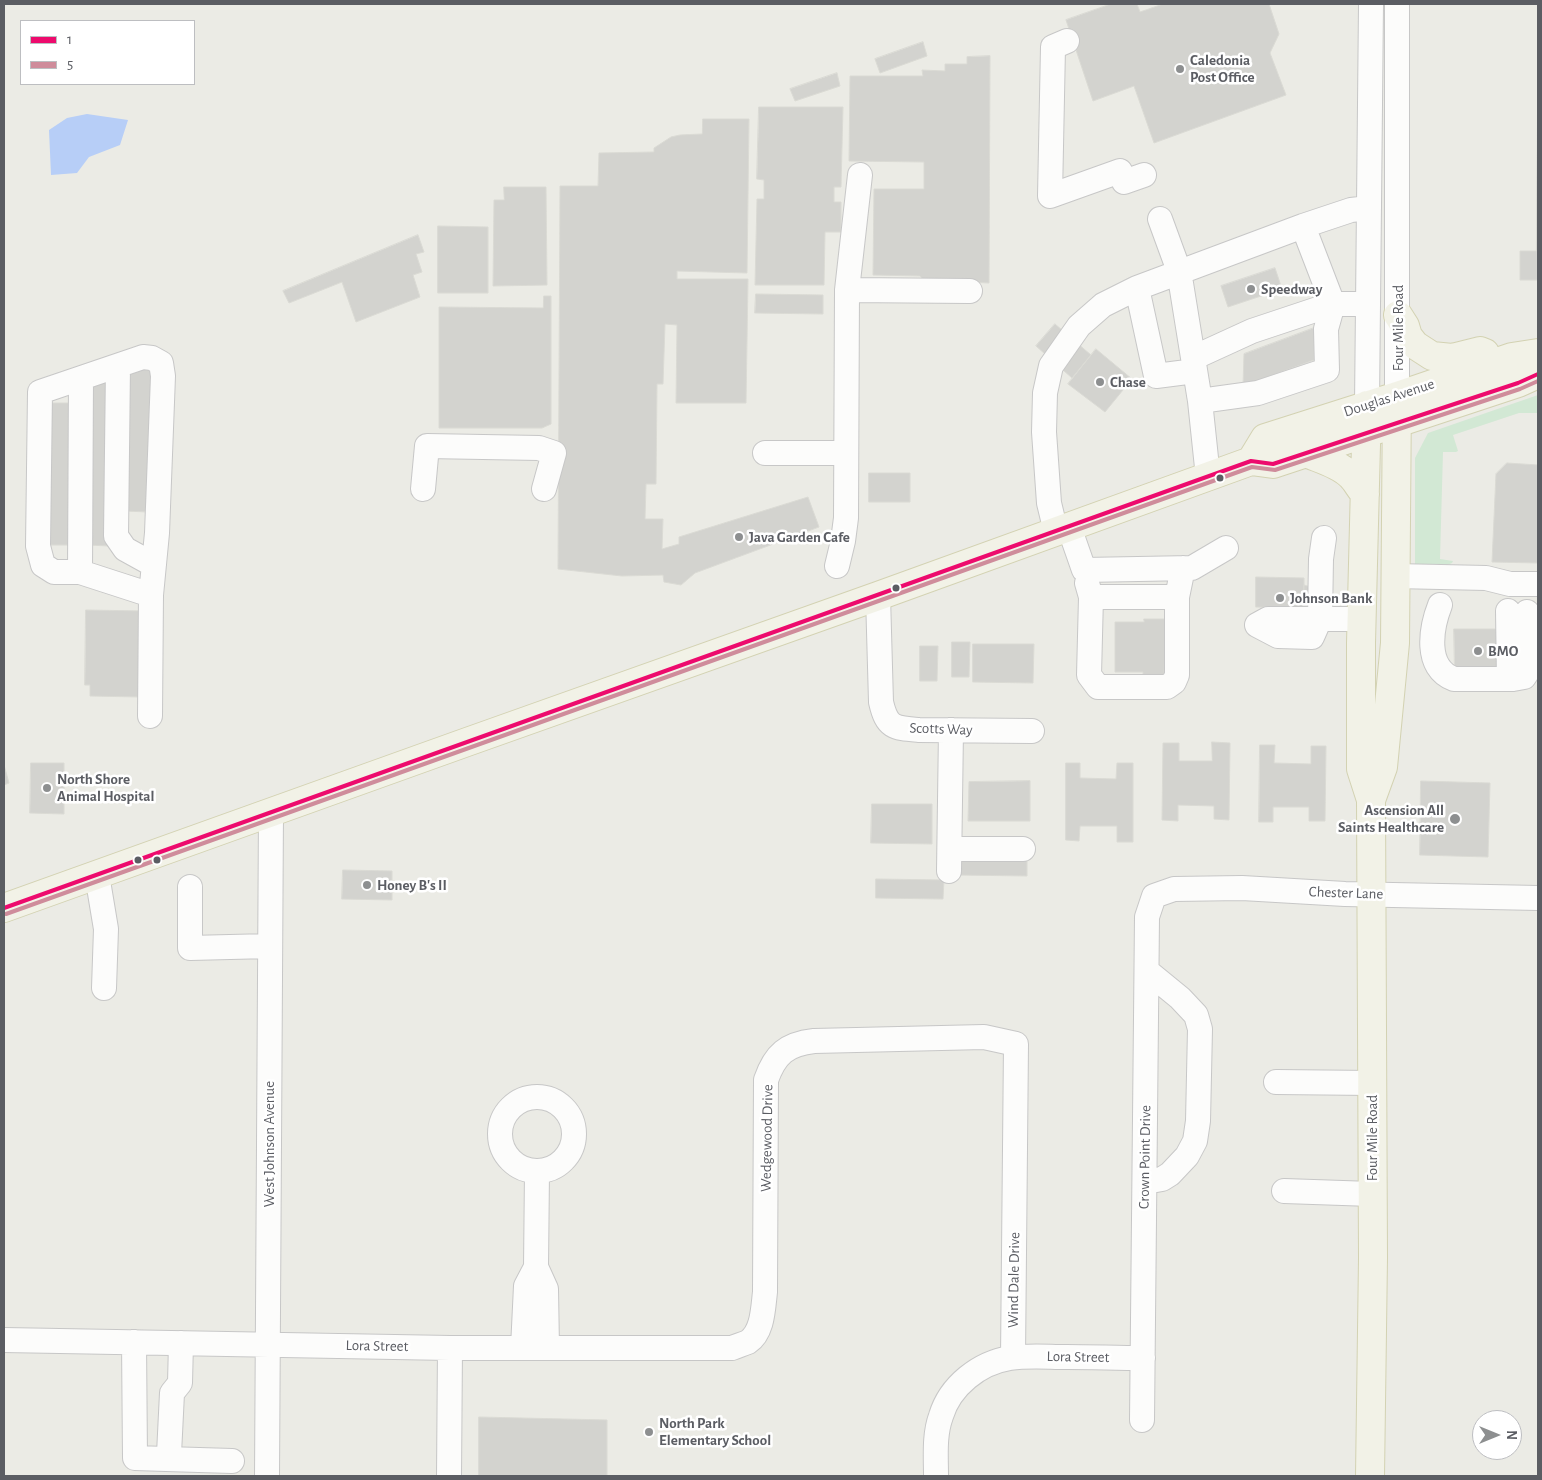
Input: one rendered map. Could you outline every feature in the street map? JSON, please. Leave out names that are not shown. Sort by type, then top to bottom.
[{"type":"main road","points":[[1398,315],[1405,326],[1408,336],[1415,345],[1432,356],[1452,358],[1480,351],[1500,361]]},
{"type":"main road","name":"Douglas Avenue","points":[[1251,461],[1264,438],[1367,406],[1512,357],[1538,353]]},
{"type":"main road","name":"Douglas Avenue","points":[[4,908],[1251,461],[1272,464],[1518,383],[1538,374]]},
{"type":"main road","name":"Four Mile Road","points":[[1370,800],[1383,767],[1394,643],[1397,396]]},
{"type":"main road","name":"Four Mile Road","points":[[1367,406],[1365,494],[1340,619],[1361,768],[1370,800],[1372,894],[1370,1476]]},
{"type":"main road","points":[[1306,453],[1343,468],[1352,476],[1358,487],[1365,494]]},
{"type":"street","name":"Four Mile Road","points":[[1367,406],[1371,4]]},
{"type":"street","name":"Four Mile Road","points":[[1397,4],[1397,396]]},
{"type":"street","points":[[1067,41],[1052,47],[1050,196],[1120,171],[1124,182],[1144,175]]},
{"type":"street","points":[[837,566],[846,518],[847,290],[860,175]]},
{"type":"street","points":[[1182,568],[1177,597],[1177,676],[1174,682],[1167,687],[1098,687],[1089,675],[1091,597],[1084,570],[1049,503],[1044,432],[1045,393],[1051,366],[1079,326],[1103,305],[1137,288],[1303,226],[1351,210],[1369,208]]},
{"type":"street","points":[[1160,220],[1179,271],[1200,401],[1208,476]]},
{"type":"street","points":[[1200,401],[1258,393],[1328,370],[1326,329],[1333,304],[1303,226]]},
{"type":"street","points":[[1137,288],[1156,376],[1194,365],[1252,331],[1333,304],[1368,304]]},
{"type":"street","points":[[847,290],[970,290]]},
{"type":"street","points":[[150,716],[151,595],[157,533],[163,376],[161,364],[152,358],[143,357],[40,392],[38,546],[43,564],[54,572],[80,572],[151,595]]},
{"type":"street","points":[[118,366],[116,536],[125,550],[154,565]]},
{"type":"street","points":[[80,572],[81,378]]},
{"type":"street","points":[[423,488],[426,446],[539,448],[554,453],[544,489]]},
{"type":"street","points":[[765,453],[846,453]]},
{"type":"street","points":[[1257,626],[1268,619],[1340,619],[1321,559],[1324,538]]},
{"type":"street","points":[[1084,570],[1192,568],[1226,548]]},
{"type":"street","points":[[1486,578],[1511,571],[1538,572]]},
{"type":"street","points":[[1395,576],[1486,578],[1510,584],[1538,584]]},
{"type":"street","name":"Scotts Way","points":[[878,596],[881,702],[884,715],[891,724],[903,728],[1032,731]]},
{"type":"street","points":[[1091,597],[1177,597]]},
{"type":"street","points":[[1440,605],[1433,626],[1432,638],[1436,663],[1447,676],[1454,679],[1508,679],[1524,677],[1528,671],[1518,611]]},
{"type":"street","points":[[951,730],[950,860],[1023,849]]},
{"type":"street","name":"West Johnson Avenue","points":[[268,1476],[271,812]]},
{"type":"street","points":[[97,875],[106,929],[104,988]]},
{"type":"street","points":[[190,886],[190,948],[270,946]]},
{"type":"street","name":"Chester Lane","points":[[1154,896],[1174,889],[1184,888],[1242,888],[1372,894],[1538,898]]},
{"type":"street","name":"Crown Point Drive","points":[[1142,1420],[1147,917],[1154,896]]},
{"type":"street","points":[[1145,1182],[1162,1179],[1170,1174],[1187,1156],[1195,1141],[1198,1121],[1200,1029],[1196,1015],[1180,998],[1147,971]]},
{"type":"street","name":"Wedgewood Drive","points":[[748,1341],[756,1334],[762,1319],[765,1292],[766,1080],[778,1056],[788,1048],[802,1042],[814,1041],[984,1037],[1016,1044]]},
{"type":"street","name":"Wind Dale Drive","points":[[1013,1357],[1016,1044]]},
{"type":"street","points":[[1276,1082],[1372,1083]]},
{"type":"street","points":[[538,1172],[536,1266],[546,1289],[547,1348]]},
{"type":"street","points":[[1284,1192],[1372,1194]]},
{"type":"street","points":[[523,1348],[526,1286],[536,1266]]},
{"type":"street","name":"Lora Street","points":[[4,1340],[450,1348],[732,1348],[748,1341]]},
{"type":"street","points":[[134,1342],[135,1458],[232,1461]]},
{"type":"street","points":[[166,1459],[169,1454],[172,1393],[180,1383],[181,1343]]},
{"type":"street","points":[[449,1476],[450,1348]]},
{"type":"street","points":[[936,1476],[936,1433],[941,1414],[948,1399],[959,1384],[972,1373],[989,1364],[1013,1357]]},
{"type":"street","name":"Lora Street","points":[[1013,1357],[1143,1358]]},
{"type":"green space","points":[[1538,395],[1538,413],[1519,413],[1453,435],[1458,451],[1443,452],[1440,559],[1453,561],[1445,566],[1415,566],[1415,458],[1428,433]]},
{"type":"water","points":[[87,114],[128,120],[120,145],[89,157],[77,173],[51,175],[49,130],[67,118]]},
{"type":"building","name":"Caledonia Post Office","points":[[1111,4],[1137,4],[1140,12],[1163,4],[1269,4],[1279,34],[1270,53],[1286,95],[1154,143],[1134,86],[1093,101],[1066,20]]},
{"type":"building","points":[[923,42],[927,56],[880,73],[875,59]]},
{"type":"building","points":[[1538,49],[1538,280],[1520,280],[1520,251],[1536,251]]},
{"type":"building","points":[[990,56],[989,283],[924,280],[920,276],[873,275],[874,189],[924,189],[924,162],[849,161],[850,76],[923,76],[922,70],[945,71],[945,64],[967,64],[967,57]]},
{"type":"building","points":[[837,73],[840,86],[795,101],[790,89]]},
{"type":"building","points":[[759,107],[843,107],[841,187],[834,187],[834,202],[841,202],[841,232],[825,232],[824,285],[755,285],[757,199],[764,199],[764,180],[757,179]]},
{"type":"building","points":[[703,119],[749,119],[747,273],[677,271],[677,279],[748,279],[746,403],[676,403],[677,325],[665,324],[663,384],[657,384],[656,484],[646,484],[645,519],[663,519],[662,549],[679,544],[679,537],[808,497],[819,527],[695,573],[681,585],[664,582],[663,575],[622,576],[558,569],[560,186],[598,186],[599,153],[654,152],[654,148],[671,137],[702,134]]},
{"type":"building","points":[[504,187],[546,187],[547,285],[493,286],[494,200],[504,200]]},
{"type":"building","points":[[438,226],[488,227],[488,293],[438,293]]},
{"type":"building","points":[[418,235],[424,252],[416,254],[422,272],[413,275],[420,297],[356,322],[342,282],[289,303],[283,291]]},
{"type":"building","points":[[1275,268],[1282,289],[1228,307],[1221,286]]},
{"type":"building","points":[[756,294],[823,295],[823,314],[755,313]]},
{"type":"building","points":[[544,296],[551,296],[551,424],[542,428],[439,428],[439,307],[543,308]]},
{"type":"building","points":[[1055,324],[1091,355],[1072,378],[1036,346]]},
{"type":"building","points":[[1314,328],[1314,360],[1243,386],[1244,354]]},
{"type":"building","name":"Chase","points":[[1096,349],[1132,379],[1105,412],[1068,384]]},
{"type":"building","points":[[128,369],[151,370],[147,512],[125,511]]},
{"type":"building","points":[[90,382],[112,382],[109,546],[87,545]]},
{"type":"building","points":[[50,403],[72,403],[70,545],[48,545]]},
{"type":"building","points":[[1507,463],[1538,465],[1538,563],[1492,562],[1496,474]]},
{"type":"building","points":[[869,473],[910,473],[910,502],[869,502]]},
{"type":"building","name":"Johnson Bank","points":[[1256,577],[1304,578],[1304,608],[1256,607]]},
{"type":"building","points":[[1304,585],[1314,588],[1309,608],[1304,608]]},
{"type":"building","points":[[86,610],[144,611],[140,697],[90,696],[90,685],[85,685]]},
{"type":"building","points":[[1144,619],[1165,619],[1165,633],[1168,633],[1168,641],[1165,641],[1164,676],[1143,676],[1143,672],[1115,672],[1115,622],[1144,622]]},
{"type":"building","name":"BMO","points":[[1454,629],[1503,629],[1502,672],[1455,673]]},
{"type":"building","points":[[952,642],[970,642],[969,677],[952,677]]},
{"type":"building","points":[[973,644],[1034,644],[1033,683],[973,682]]},
{"type":"building","points":[[920,646],[938,646],[937,681],[920,681]]},
{"type":"building","points":[[1212,742],[1230,743],[1229,820],[1214,819],[1214,806],[1178,805],[1178,821],[1162,820],[1163,743],[1179,743],[1179,761],[1212,761]]},
{"type":"building","points":[[1260,745],[1275,745],[1274,763],[1311,764],[1311,746],[1326,746],[1325,821],[1309,821],[1309,807],[1273,807],[1273,822],[1259,822]]},
{"type":"building","name":"North Shore Animal Hospital","points":[[31,763],[64,763],[64,814],[30,813]]},
{"type":"building","points":[[1066,763],[1080,763],[1080,778],[1116,779],[1117,763],[1133,763],[1133,842],[1117,842],[1117,826],[1080,826],[1079,841],[1066,840]]},
{"type":"building","points":[[4,765],[9,783],[4,785]]},
{"type":"building","points":[[1030,781],[1030,821],[968,821],[969,782]]},
{"type":"building","name":"Ascension All Saints Healthcare","points":[[1421,781],[1490,783],[1488,857],[1420,855]]},
{"type":"building","points":[[872,804],[932,804],[932,844],[871,843]]},
{"type":"building","points":[[958,858],[1027,858],[1027,876],[957,875]]},
{"type":"building","name":"Honey B's II","points":[[343,870],[392,871],[392,900],[342,899]]},
{"type":"building","points":[[876,879],[944,880],[943,899],[876,898]]},
{"type":"building","points":[[479,1417],[607,1420],[607,1476],[479,1476]]},
{"type":"transit line","name":"1","points":[[4,908],[1251,461],[1273,464],[1518,383],[1538,374]]},
{"type":"transit line","name":"5","points":[[6,914],[1252,467],[1275,470],[1520,389],[1538,381]]},
{"type":"place","name":"Caledonia Post Office","points":[[1180,69]]},
{"type":"place","name":"Speedway","points":[[1251,289]]},
{"type":"place","name":"Chase","points":[[1100,382]]},
{"type":"place","name":"Java Garden Cafe","points":[[739,537]]},
{"type":"place","name":"Johnson Bank","points":[[1280,598]]},
{"type":"place","name":"BMO","points":[[1478,651]]},
{"type":"place","name":"North Shore Animal Hospital","points":[[47,788]]},
{"type":"place","name":"Ascension All Saints Healthcare","points":[[1455,819]]},
{"type":"place","name":"Honey B's II","points":[[367,885]]},
{"type":"place","name":"North Park Elementary School","points":[[649,1432]]}]
